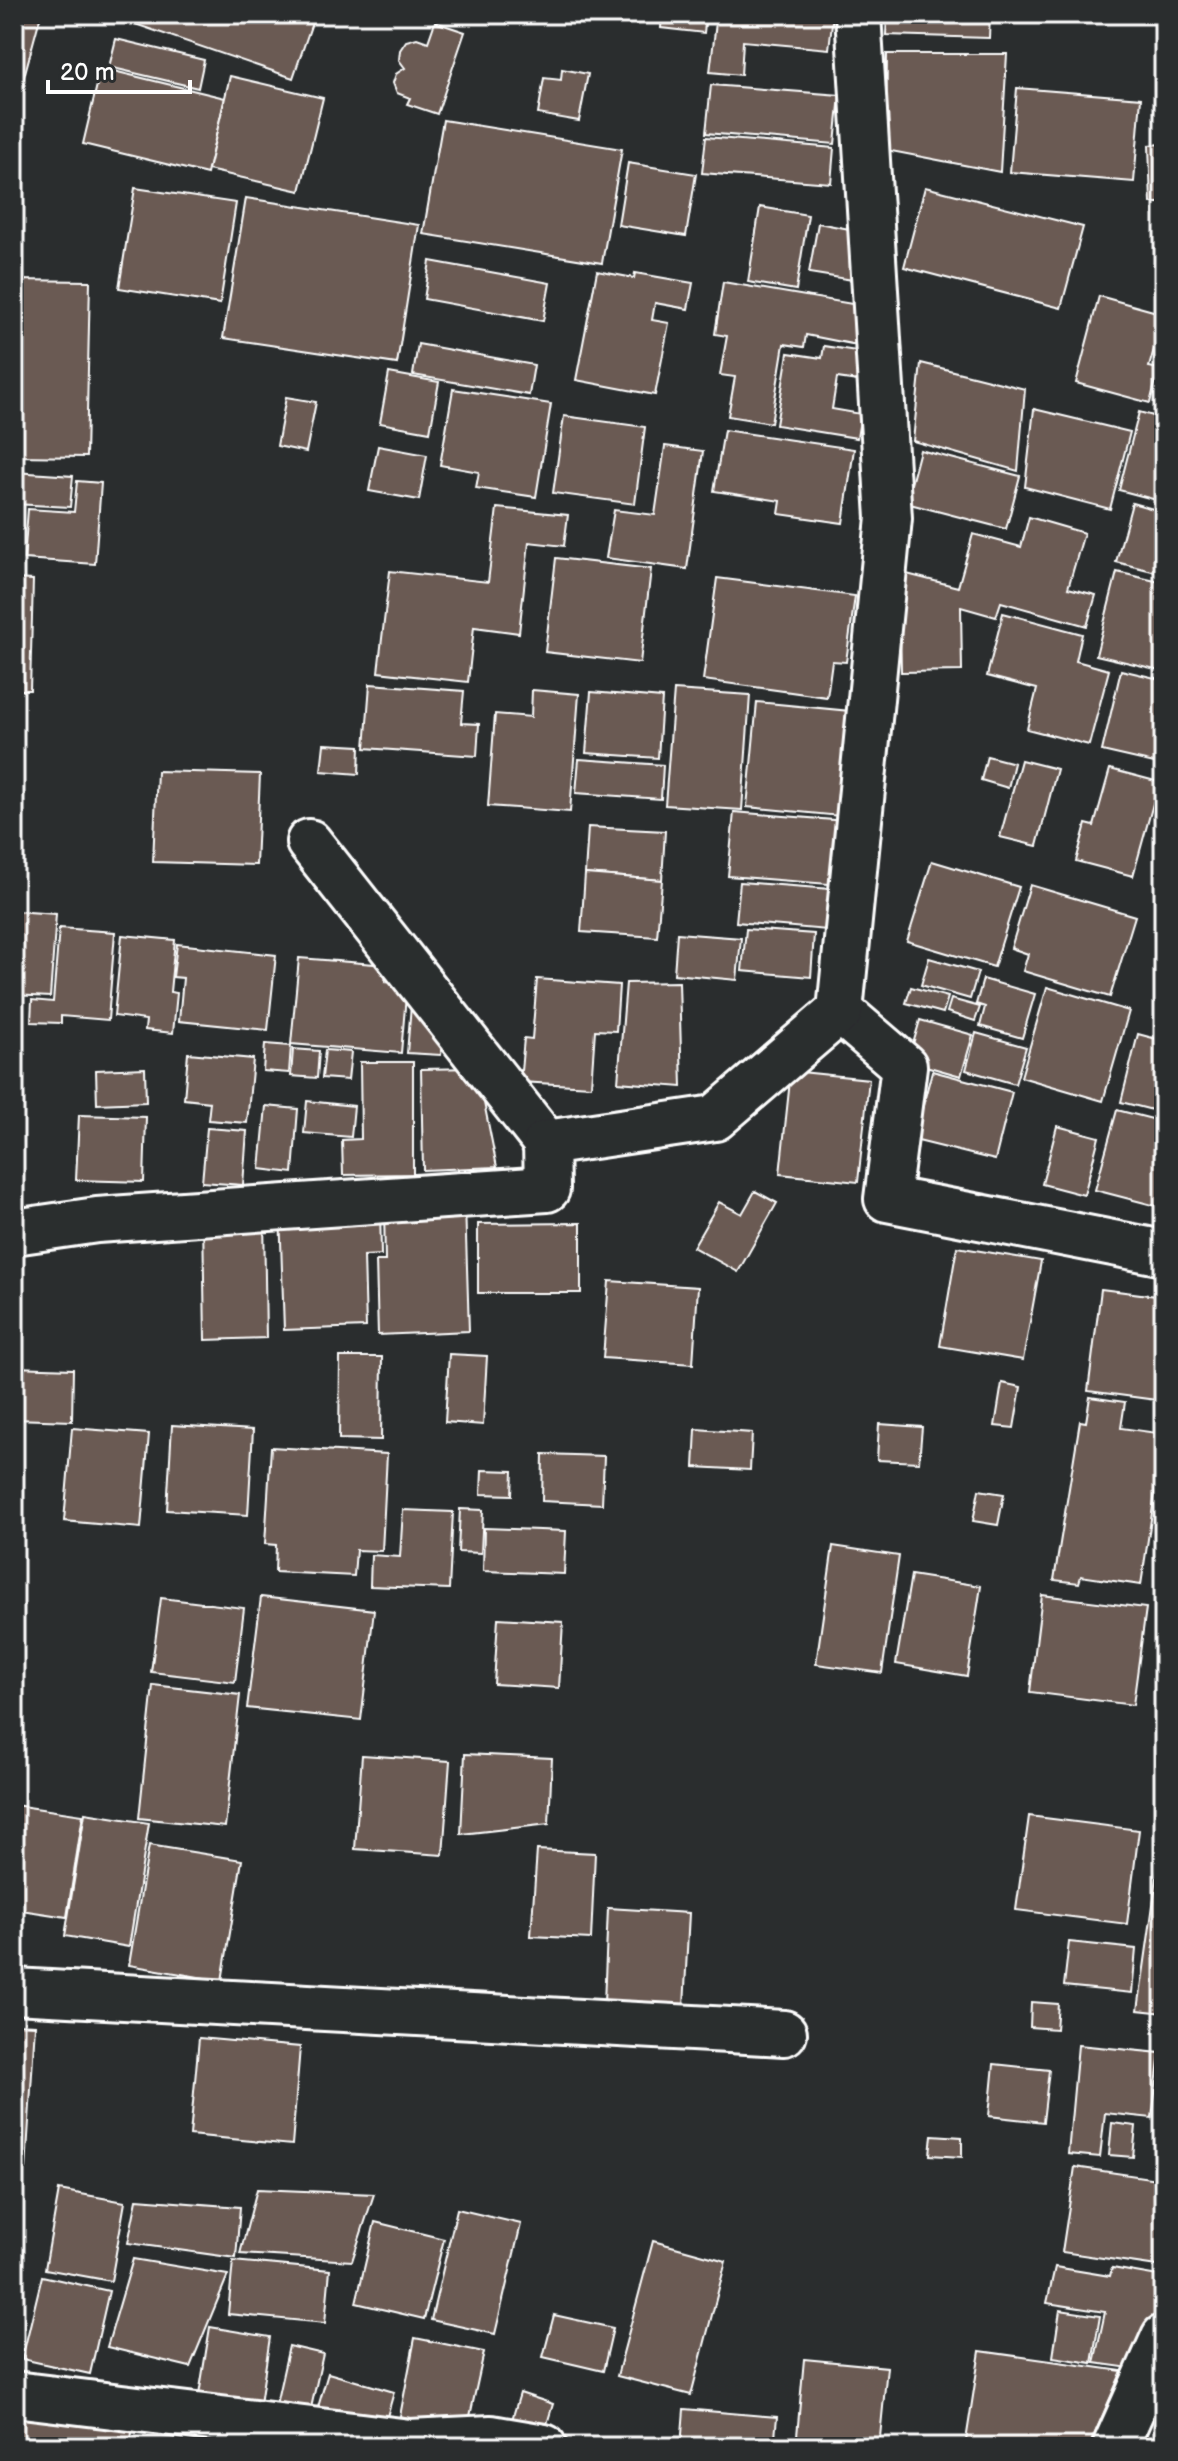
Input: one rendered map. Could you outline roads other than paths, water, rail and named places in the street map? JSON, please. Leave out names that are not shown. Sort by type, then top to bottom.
[{"type":"street","points":[[546,1143],[715,1118],[840,1011],[889,518],[858,14]]},
{"type":"street","points":[[14,1232],[97,1220],[547,1189],[546,1143],[309,842]]},
{"type":"street","points":[[840,1011],[904,1066],[887,1199],[1164,1253]]},
{"type":"street","points":[[14,1991],[784,2033]]},
{"type":"street","points":[[1115,2447],[1164,2337]]},
{"type":"street","points":[[14,2394],[410,2442],[491,2438],[544,2447]]}]
